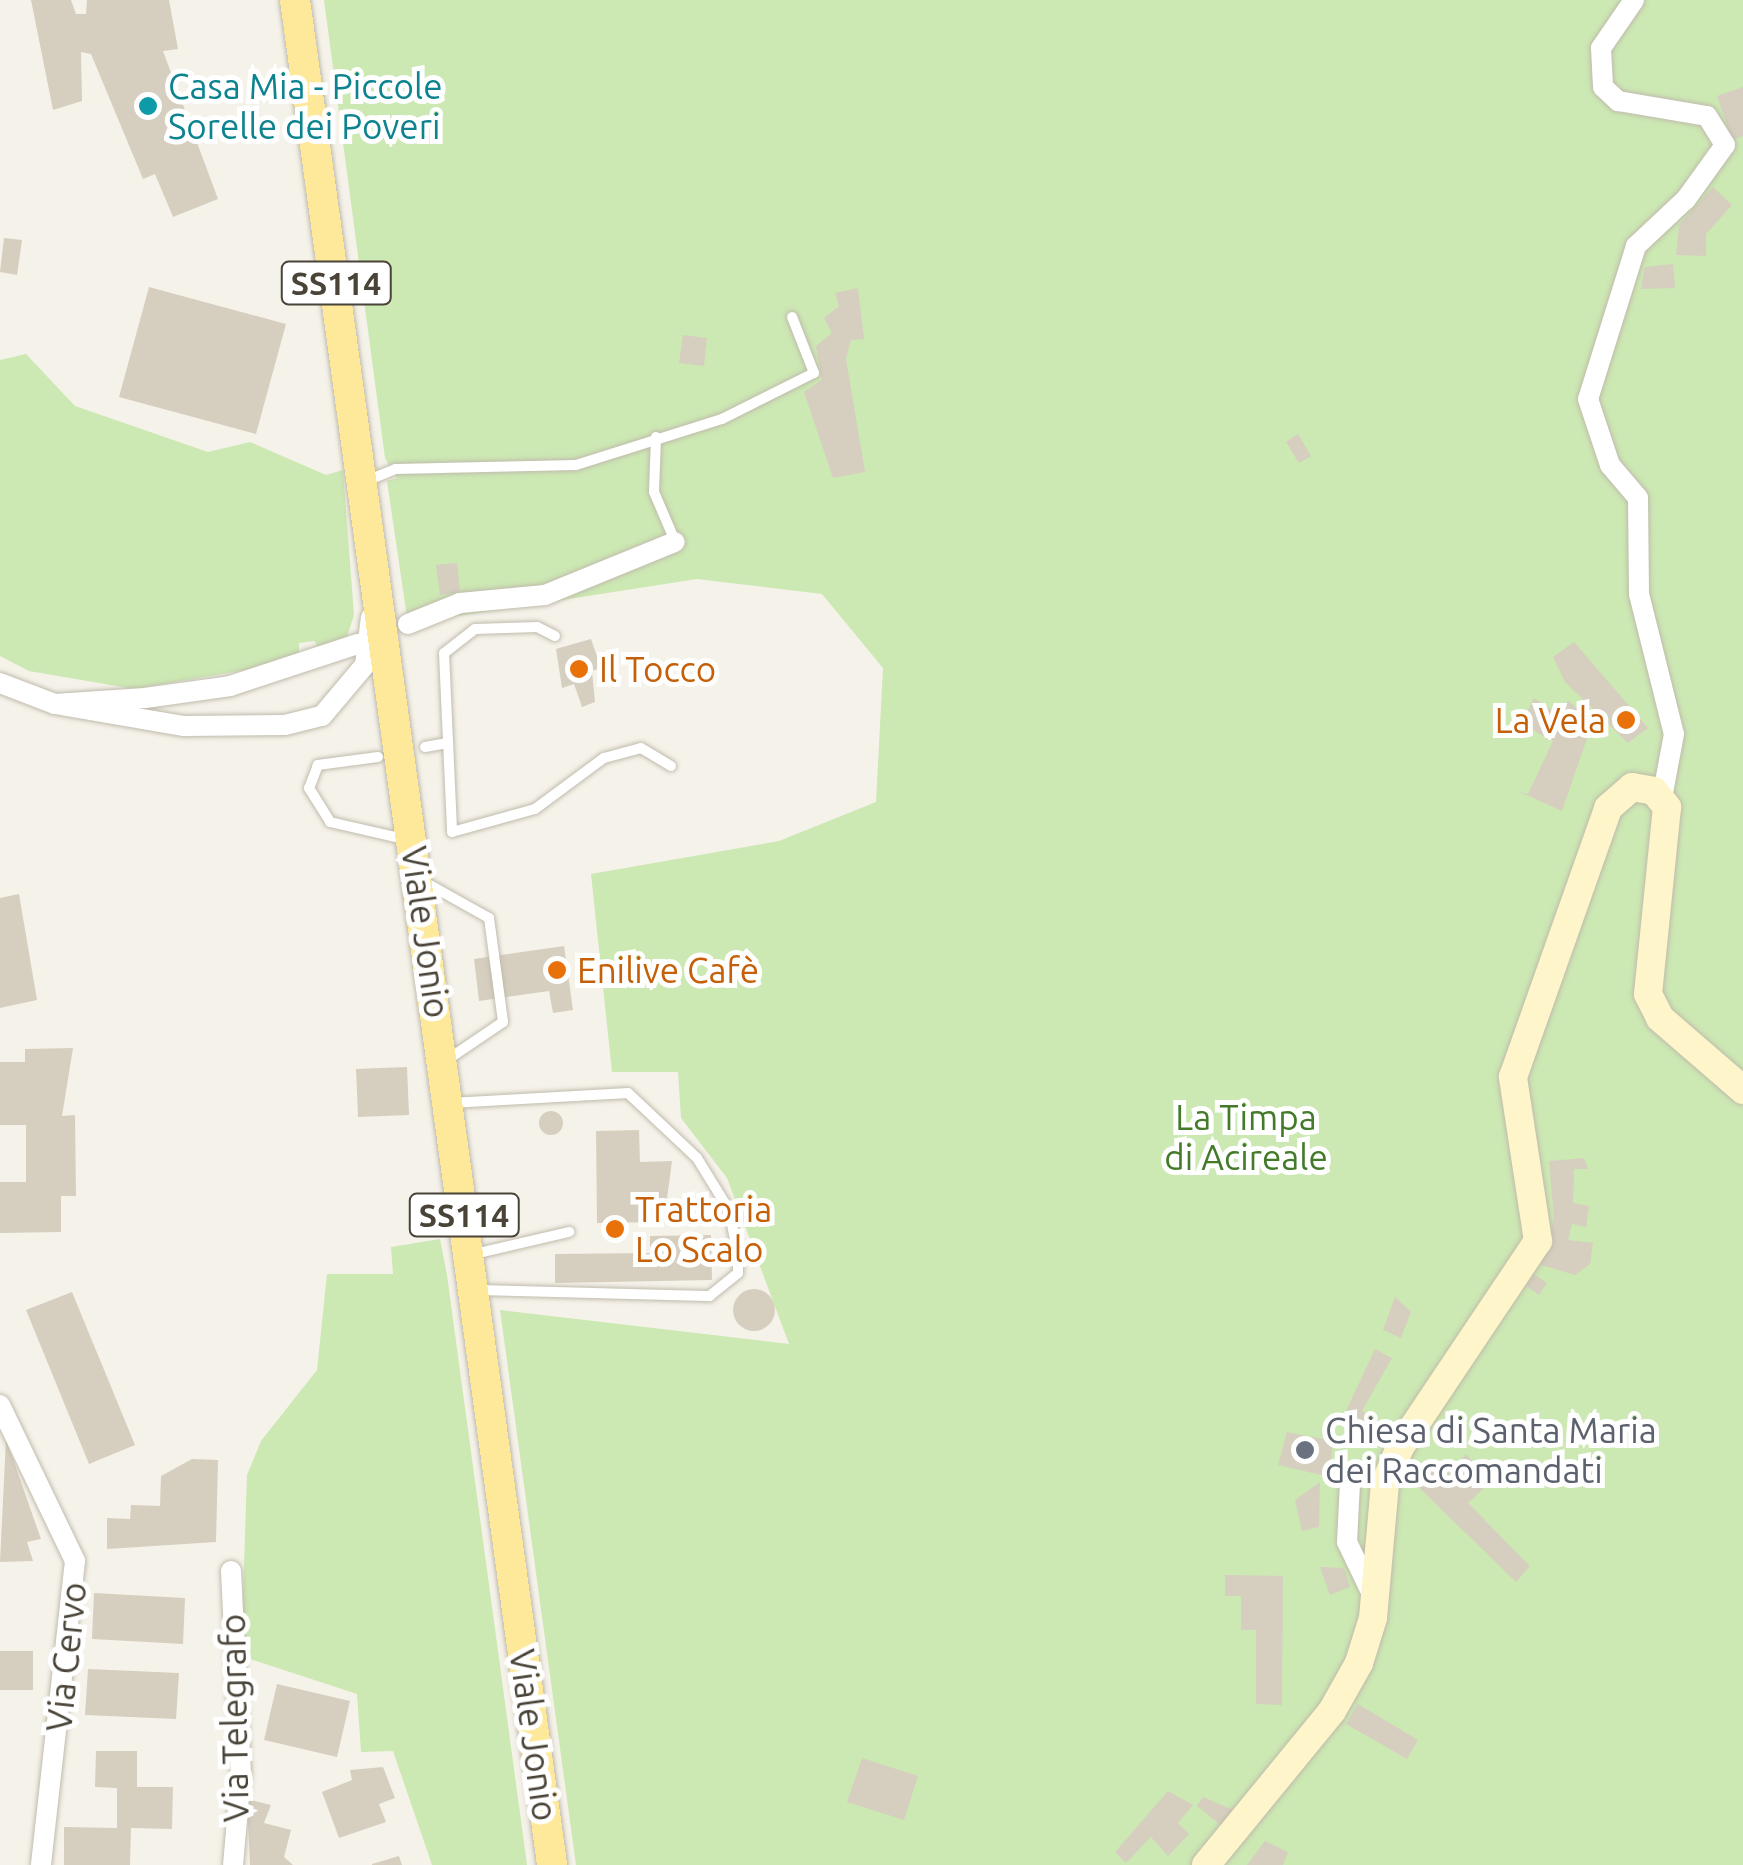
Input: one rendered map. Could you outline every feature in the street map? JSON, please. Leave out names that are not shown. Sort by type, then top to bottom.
[{"type":"main road","name":"Viale Jonio","points":[[296,0],[377,566],[552,1865]]},
{"type":"street","points":[[1634,0],[1601,48],[1603,87],[1618,102],[1708,116],[1725,145],[1686,200],[1636,246],[1588,399],[1610,465],[1638,498],[1638,568],[1674,734],[1662,798],[1648,994],[1660,1018],[1743,1090]]},
{"type":"street","points":[[408,624],[460,603],[545,595],[675,542]]},
{"type":"street","points":[[0,683],[54,704],[184,726],[285,726],[322,716],[365,666],[377,566]]},
{"type":"street","points":[[54,704],[230,686],[358,644]]},
{"type":"street","points":[[1206,1865],[1332,1711],[1359,1663],[1374,1598],[1386,1484],[1400,1447],[1538,1242],[1513,1077],[1608,808],[1632,788],[1662,798]]},
{"type":"street","name":"Via Cervo","points":[[0,1405],[42,1476],[75,1561],[41,1865]]},
{"type":"street","points":[[1350,1483],[1347,1542],[1374,1598]]},
{"type":"street","name":"Via Telegrafo","points":[[231,1571],[242,1774],[233,1865]]},
{"type":"lane","points":[[365,481],[395,470],[576,465],[656,436],[722,418],[814,373],[792,317]]},
{"type":"lane","points":[[656,436],[654,492],[675,542]]},
{"type":"lane","points":[[555,636],[537,626],[475,629],[444,653],[452,832],[535,809],[604,758],[641,748],[671,766]]},
{"type":"lane","points":[[425,747],[448,743]]},
{"type":"lane","points":[[378,757],[318,765],[308,788],[314,804],[363,837],[414,839]]},
{"type":"lane","points":[[419,878],[488,918],[503,1022],[444,1062]]},
{"type":"lane","points":[[449,1103],[611,1086],[628,1092],[696,1158],[728,1210],[738,1254],[738,1273],[710,1296],[474,1290]]},
{"type":"lane","points":[[469,1255],[568,1232]]},
{"type":"green space","name":"La Timpa di Acireale","points":[[324,0],[1743,0],[1743,1865],[576,1865],[500,1310],[789,1344],[727,1178],[681,1118],[678,1072],[612,1072],[591,874],[779,841],[876,802],[883,668],[822,594],[697,579],[408,624],[387,481],[397,478],[385,458]]},
{"type":"green space","points":[[26,354],[75,406],[208,452],[250,442],[326,475],[343,470],[354,615],[346,640],[319,653],[315,641],[299,643],[299,661],[134,689],[29,671],[0,656],[0,360]]},
{"type":"green space","points":[[440,1239],[527,1865],[432,1865],[393,1751],[361,1752],[357,1694],[241,1656],[247,1475],[261,1441],[317,1370],[327,1274],[393,1274],[391,1247]]},
{"type":"building","name":"Casa Mia - Piccole Sorelle dei Poveri","points":[[31,0],[71,0],[76,14],[86,14],[87,0],[169,0],[178,49],[163,51],[218,199],[173,217],[155,174],[143,179],[91,54],[81,52],[82,101],[53,110]]},
{"type":"building","points":[[1743,87],[1743,136],[1732,140],[1717,96]]},
{"type":"building","points":[[1713,187],[1732,205],[1706,234],[1706,256],[1676,255],[1679,225]]},
{"type":"building","points":[[4,238],[22,240],[17,275],[0,272]]},
{"type":"building","points":[[1673,264],[1675,288],[1641,289],[1645,267]]},
{"type":"building","points":[[149,287],[286,324],[256,434],[119,397]]},
{"type":"building","points":[[858,288],[864,339],[851,340],[846,359],[865,472],[833,478],[804,392],[822,380],[816,346],[832,333],[824,318],[839,306],[835,293]]},
{"type":"building","points":[[683,335],[707,338],[704,366],[679,363]]},
{"type":"building","points":[[1298,434],[1311,456],[1299,463],[1286,442]]},
{"type":"building","points":[[457,563],[460,592],[440,595],[436,565]]},
{"type":"building","points":[[591,639],[601,668],[592,671],[595,702],[582,707],[574,684],[562,688],[556,649]]},
{"type":"building","points":[[1574,642],[1648,728],[1628,743],[1565,682],[1553,657]]},
{"type":"building","points":[[1534,698],[1556,713],[1568,701],[1593,721],[1562,811],[1518,791],[1528,794],[1553,741],[1521,724]]},
{"type":"building","points":[[19,894],[37,1000],[0,1008],[0,898]]},
{"type":"building","points":[[564,946],[573,1010],[553,1013],[549,991],[479,1001],[474,959]]},
{"type":"building","points":[[73,1048],[62,1116],[75,1115],[76,1196],[61,1196],[61,1232],[0,1233],[0,1182],[26,1182],[26,1125],[0,1125],[0,1062],[25,1062],[25,1049]]},
{"type":"building","points":[[407,1067],[409,1115],[358,1117],[356,1069]]},
{"type":"building","points":[[551,1111],[563,1123],[551,1135],[539,1123]]},
{"type":"building","points":[[639,1130],[640,1162],[672,1161],[664,1222],[597,1223],[596,1131]]},
{"type":"building","points":[[1584,1158],[1588,1169],[1574,1169],[1573,1203],[1589,1206],[1586,1227],[1572,1224],[1568,1240],[1593,1243],[1590,1264],[1575,1275],[1541,1265],[1554,1218],[1549,1161]]},
{"type":"building","points":[[711,1235],[712,1280],[555,1283],[555,1254],[650,1253],[650,1236]]},
{"type":"building","points":[[1534,1274],[1547,1283],[1539,1295],[1526,1286]]},
{"type":"building","points":[[754,1289],[769,1295],[775,1310],[769,1325],[754,1331],[739,1325],[733,1310],[739,1295]]},
{"type":"building","points":[[72,1292],[135,1445],[89,1464],[26,1310]]},
{"type":"building","points":[[1395,1297],[1411,1312],[1401,1338],[1383,1330]]},
{"type":"building","points":[[1375,1349],[1392,1358],[1362,1411],[1376,1422],[1369,1447],[1360,1446],[1359,1419],[1345,1413]]},
{"type":"building","name":"Chiesa di Santa Maria dei Raccomandati","points":[[1287,1432],[1333,1441],[1330,1477],[1278,1465]]},
{"type":"building","points":[[6,1439],[41,1539],[27,1542],[33,1561],[0,1562]]},
{"type":"building","points":[[1466,1454],[1490,1482],[1468,1503],[1530,1566],[1516,1582],[1405,1474],[1413,1459],[1427,1474],[1438,1465],[1448,1474]]},
{"type":"building","points":[[192,1459],[218,1460],[216,1542],[107,1549],[107,1518],[130,1519],[131,1505],[160,1506],[161,1476]]},
{"type":"building","points":[[1320,1482],[1319,1527],[1302,1531],[1295,1500]]},
{"type":"building","points":[[1320,1567],[1344,1568],[1350,1587],[1330,1595]]},
{"type":"building","points":[[1225,1575],[1283,1576],[1282,1705],[1256,1704],[1256,1630],[1241,1630],[1241,1596],[1225,1596]]},
{"type":"building","points":[[94,1593],[185,1598],[183,1644],[92,1639]]},
{"type":"building","points":[[0,1651],[33,1651],[33,1690],[0,1690]]},
{"type":"building","points":[[88,1669],[179,1673],[176,1719],[85,1715]]},
{"type":"building","points":[[277,1684],[350,1701],[337,1757],[264,1740]]},
{"type":"building","points":[[1358,1704],[1418,1740],[1407,1759],[1346,1724]]},
{"type":"building","points":[[96,1751],[137,1751],[137,1787],[173,1787],[172,1829],[131,1828],[130,1865],[64,1865],[64,1827],[117,1828],[117,1788],[95,1787]]},
{"type":"building","points":[[862,1758],[918,1776],[904,1820],[847,1802]]},
{"type":"building","points":[[383,1767],[395,1798],[379,1804],[386,1822],[339,1838],[322,1792],[352,1780],[350,1770]]},
{"type":"building","points":[[1168,1791],[1193,1805],[1178,1823],[1189,1834],[1168,1856],[1151,1837],[1126,1863],[1115,1852]]},
{"type":"building","points":[[1203,1797],[1233,1810],[1222,1826],[1197,1806]]},
{"type":"building","points":[[247,1799],[271,1805],[264,1823],[291,1830],[284,1857],[293,1865],[250,1865]]},
{"type":"building","points":[[1265,1841],[1288,1852],[1283,1865],[1247,1865]]},
{"type":"building","points":[[399,1856],[402,1865],[372,1865],[372,1864]]},
{"type":"place","name":"Casa Mia - Piccole Sorelle dei Poveri","points":[[148,106]]},
{"type":"place","name":"Il Tocco","points":[[579,669]]},
{"type":"place","name":"La Vela","points":[[1626,720]]},
{"type":"place","name":"Enilive Cafè","points":[[557,970]]},
{"type":"place","name":"Trattoria Lo Scalo","points":[[615,1229]]},
{"type":"place","name":"Chiesa di Santa Maria dei Raccomandati","points":[[1305,1450]]}]
